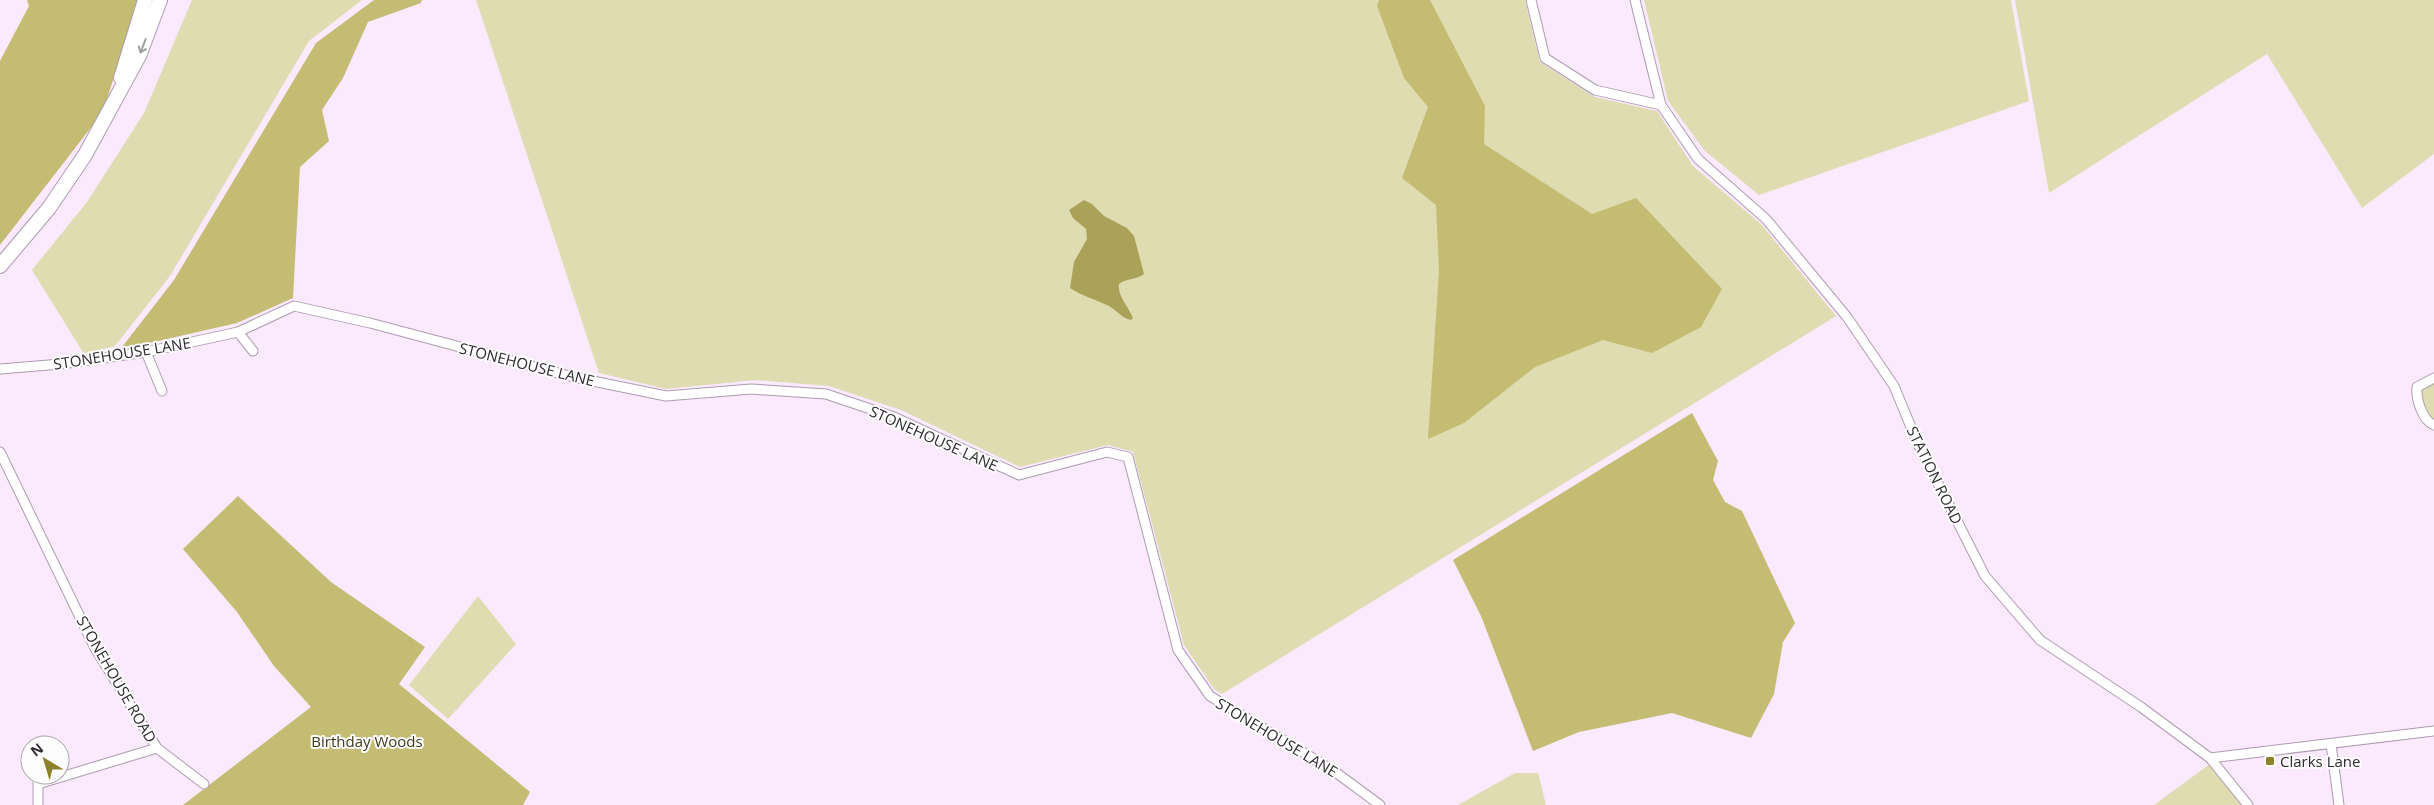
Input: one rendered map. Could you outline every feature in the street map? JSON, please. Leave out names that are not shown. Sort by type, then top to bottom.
[{"type":"highway","points":[[115,100],[145,0]]},
{"type":"highway","points":[[0,266],[35,227],[63,189],[94,140],[139,56],[160,0]]},
{"type":"street","points":[[1531,0],[1545,58],[1595,90],[1661,105],[1635,0]]},
{"type":"street","name":"STATION ROAD","points":[[1661,105],[1698,160],[1766,219],[1847,317],[1894,386],[1918,444],[1985,576],[2040,640],[2141,708],[2210,758],[2248,805]]},
{"type":"street","name":"STONEHOUSE LANE","points":[[0,369],[61,364],[146,352],[238,332],[294,306],[370,323],[573,377],[666,396],[751,389],[826,394],[894,417],[1019,476],[1107,452],[1128,457],[1178,650],[1210,696],[1334,771],[1380,805]]},
{"type":"street","points":[[238,332],[253,351]]},
{"type":"street","points":[[146,352],[162,391]]},
{"type":"street","points":[[2434,378],[2417,387],[2417,394],[2426,418],[2434,424]]},
{"type":"street","name":"STONEHOUSE ROAD","points":[[1,457],[95,648],[158,748],[38,784],[38,805]]},
{"type":"street","points":[[2210,758],[2434,731]]},
{"type":"street","points":[[2331,744],[2339,805]]},
{"type":"street","points":[[158,748],[204,784]]},
{"type":"shaded area","points":[[192,0],[362,0],[309,41],[170,276],[115,346],[84,354],[32,270],[87,202],[144,113]]},
{"type":"shaded area","points":[[476,0],[1525,0],[1540,62],[1595,97],[1657,111],[1693,166],[1762,225],[1836,316],[1222,694],[1214,689],[1184,645],[1133,452],[1108,445],[1020,467],[901,410],[829,386],[755,380],[666,389],[599,373]]},
{"type":"shaded area","points":[[1644,0],[2011,0],[2029,101],[1759,195],[1705,151],[1668,101]]},
{"type":"shaded area","points":[[2015,0],[2434,0],[2434,154],[2362,208],[2267,54],[2049,193]]},
{"type":"shaded area","points":[[1084,200],[1092,204],[1104,216],[1127,228],[1134,236],[1144,274],[1119,284],[1121,297],[1133,318],[1131,320],[1107,305],[1070,288],[1074,262],[1087,239],[1086,229],[1073,218],[1069,210]]},
{"type":"shaded area","points":[[2434,381],[2433,420],[2420,393],[2424,386]]},
{"type":"shaded area","points":[[478,596],[516,644],[448,719],[409,685]]},
{"type":"shaded area","points":[[2210,764],[2243,805],[2154,805]]},
{"type":"shaded area","points":[[1515,773],[1538,773],[1546,805],[1458,805]]},
{"type":"green space","points":[[27,0],[138,0],[103,112],[0,245],[0,61],[29,6]]},
{"type":"green space","points":[[374,0],[422,0],[421,3],[368,22],[343,78],[322,110],[329,141],[300,167],[293,298],[237,323],[145,344],[122,347],[174,280],[316,43]]},
{"type":"green space","points":[[1379,0],[1430,0],[1485,106],[1484,144],[1592,214],[1636,198],[1722,289],[1701,327],[1652,353],[1603,340],[1535,367],[1464,423],[1428,439],[1439,270],[1436,205],[1402,178],[1428,107],[1404,78],[1377,6]]},
{"type":"green space","points":[[1692,413],[1718,461],[1713,480],[1725,502],[1742,511],[1795,623],[1783,642],[1774,694],[1751,738],[1672,713],[1579,732],[1533,751],[1481,616],[1453,560]]},
{"type":"green space","name":"Birthday Woods","points":[[238,496],[331,582],[425,647],[399,684],[530,792],[523,805],[183,805],[311,707],[274,666],[237,612],[183,549]]},
{"type":"place","name":"Clarks Lane","points":[[2270,761]]}]
